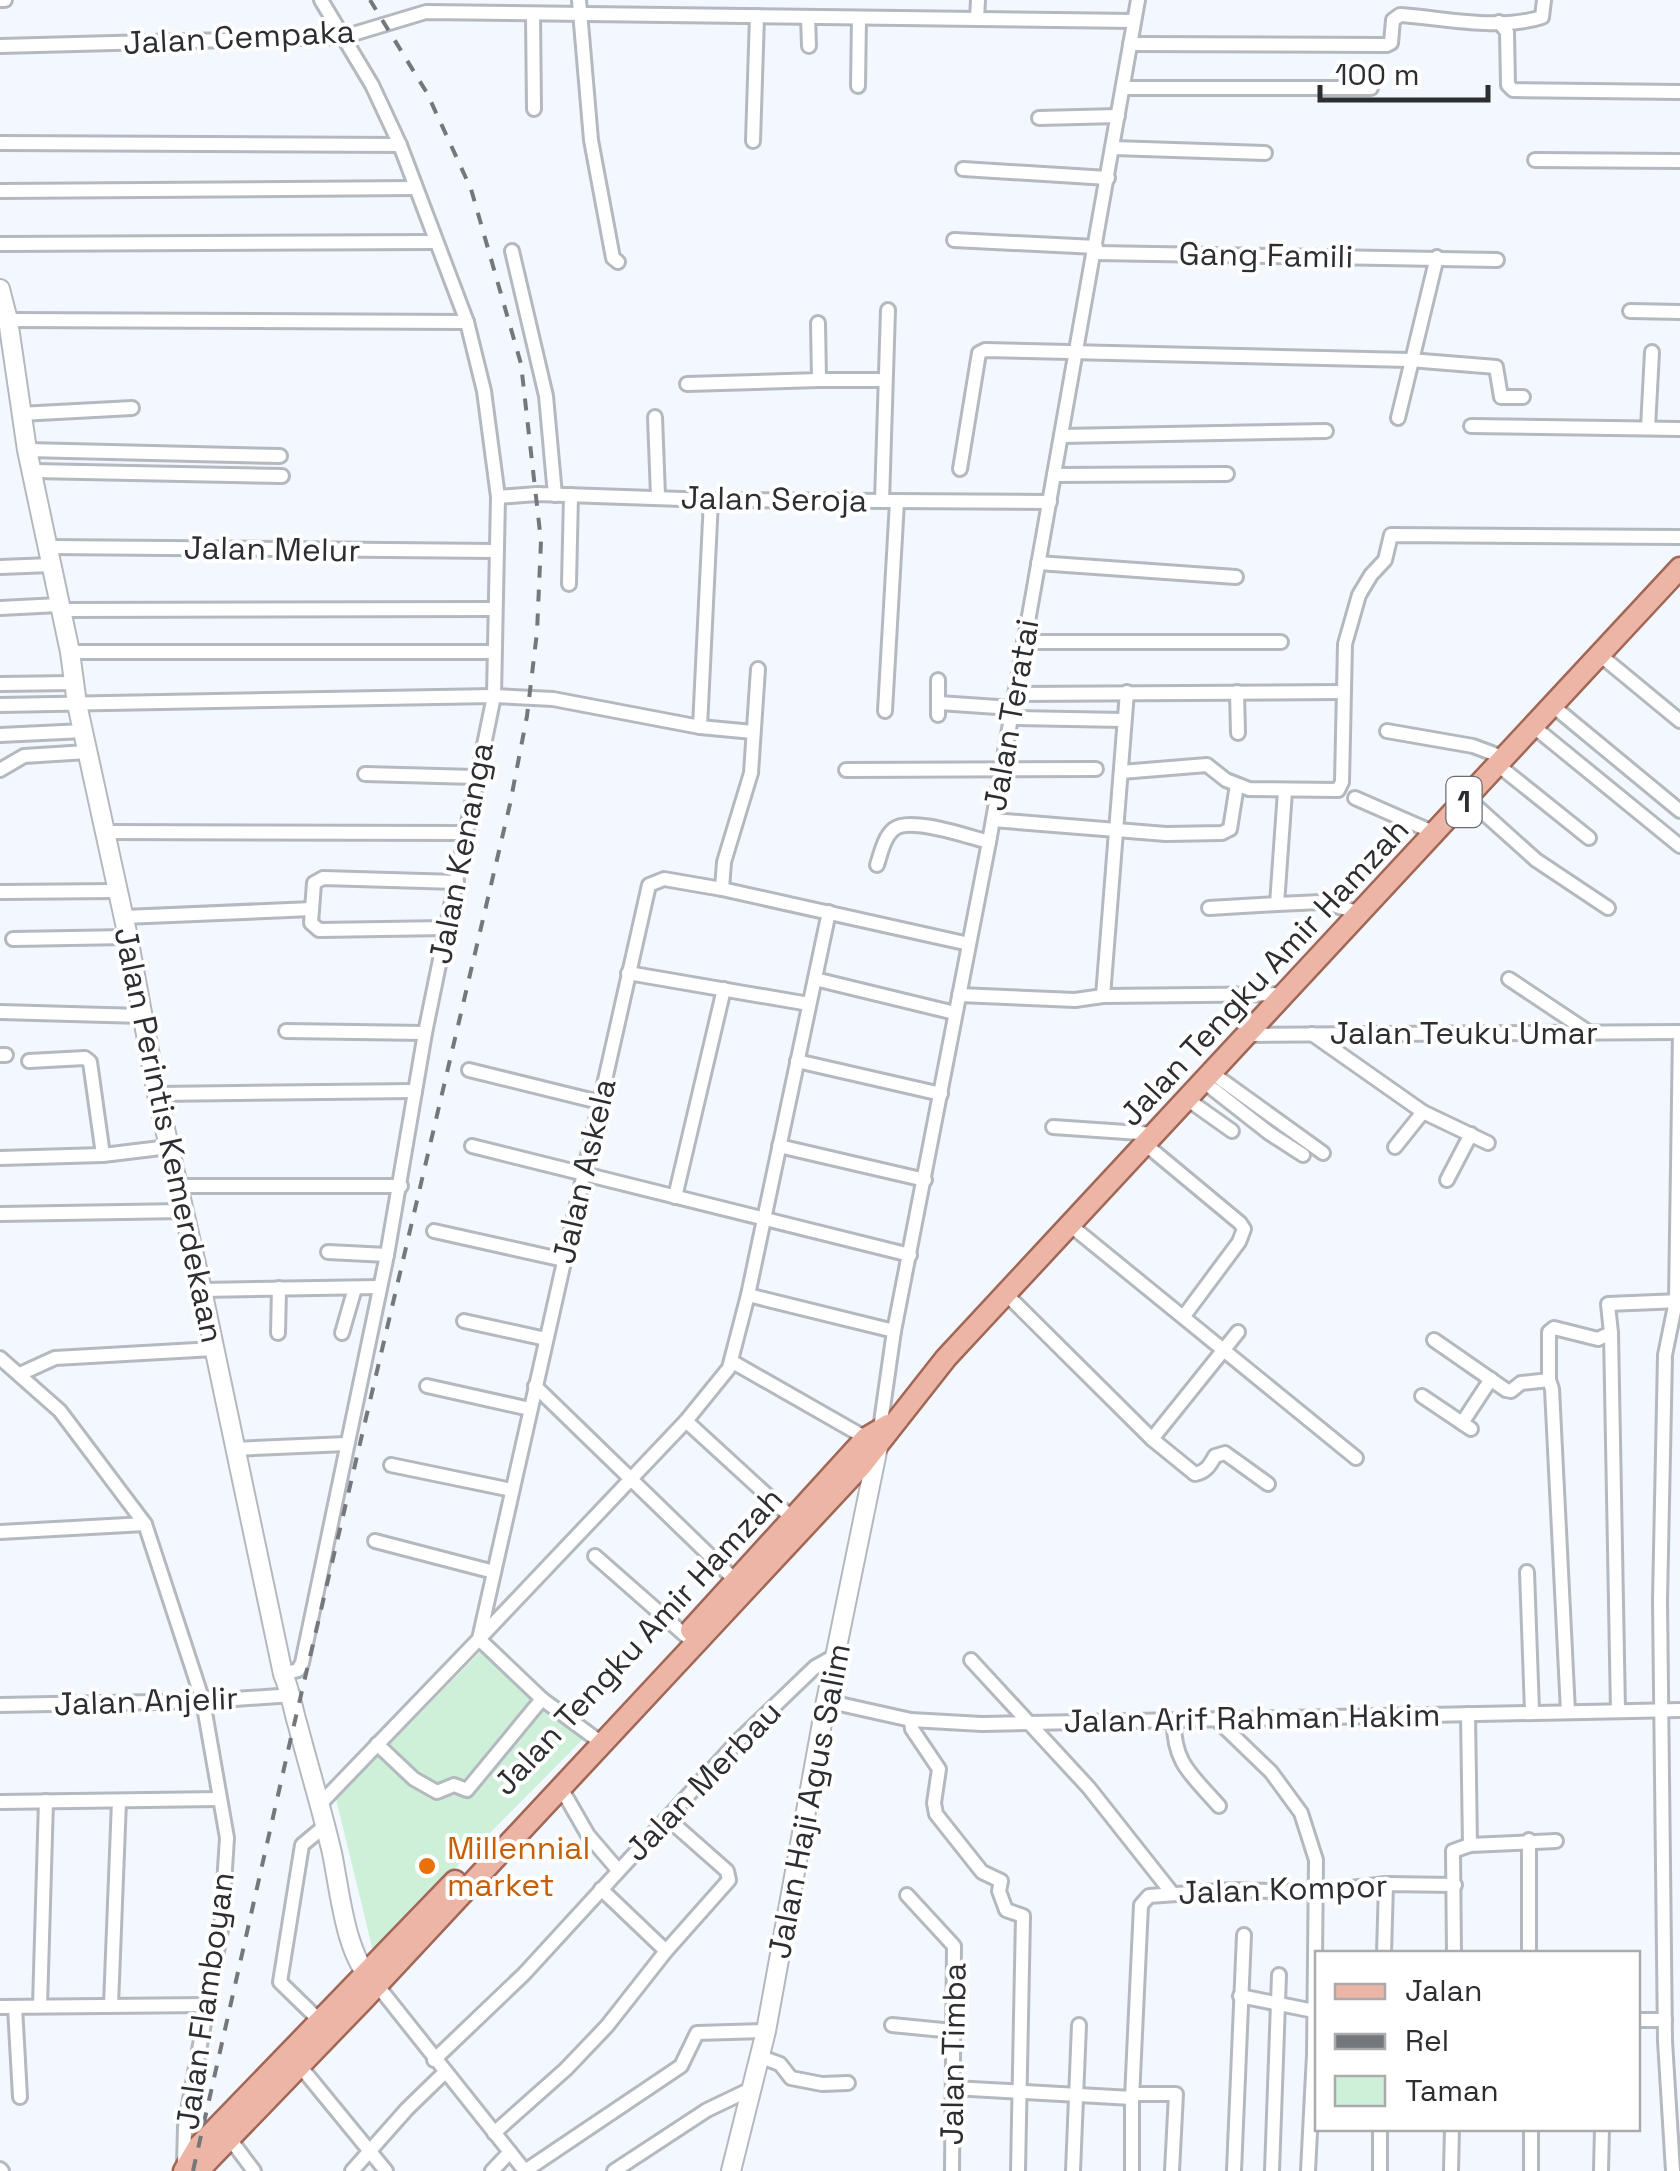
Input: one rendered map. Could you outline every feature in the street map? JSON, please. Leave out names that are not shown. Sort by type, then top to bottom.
[{"type":"main road","name":"Jalan Tengku Amir Hamzah","points":[[206,2166],[300,2066],[371,1980],[598,1741],[946,1358],[1679,572]]},
{"type":"main road","name":"Jalan Tengku Amir Hamzah","points":[[184,2171],[198,2147],[320,2021],[371,1980],[561,1788],[735,1580],[880,1433]]},
{"type":"street","name":"Jalan Kenanga","points":[[283,1674],[298,1670],[302,1664],[401,1186],[425,1033],[494,696],[498,497],[484,391],[466,322],[400,145],[372,85],[321,0]]},
{"type":"street","points":[[659,0],[660,15]]},
{"type":"street","points":[[708,16],[709,0]]},
{"type":"street","points":[[845,0],[852,17],[858,86]]},
{"type":"street","points":[[977,18],[978,0]]},
{"type":"street","name":"Jalan Teratai","points":[[880,1433],[894,1331],[989,842],[1138,0]]},
{"type":"street","points":[[1130,44],[1387,45],[1391,42],[1393,20],[1400,15],[1498,22],[1542,18],[1544,0]]},
{"type":"street","name":"Jalan Cempaka","points":[[0,46],[343,37],[426,6],[533,15],[579,7],[660,15],[1134,22]]},
{"type":"street","points":[[579,7],[590,140],[612,258],[618,262]]},
{"type":"street","points":[[533,15],[534,109]]},
{"type":"street","points":[[754,141],[757,16]]},
{"type":"street","points":[[808,17],[809,46]]},
{"type":"street","points":[[1498,22],[1507,32],[1508,85],[1513,90],[1680,92]]},
{"type":"street","points":[[1123,88],[1370,88]]},
{"type":"street","points":[[1039,118],[1118,116]]},
{"type":"street","points":[[0,143],[400,145]]},
{"type":"street","points":[[1113,148],[1265,153]]},
{"type":"street","points":[[1535,160],[1680,161]]},
{"type":"street","points":[[963,169],[1108,178]]},
{"type":"street","points":[[0,192],[416,188]]},
{"type":"street","name":"Gang Famili","points":[[954,240],[1095,250],[1497,260]]},
{"type":"street","points":[[0,244],[435,242]]},
{"type":"street","points":[[512,251],[546,396],[555,495]]},
{"type":"street","points":[[1398,418],[1437,257]]},
{"type":"street","points":[[3,304],[466,322]]},
{"type":"street","name":"Jalan Perintis Kemerdekaan","points":[[3,304],[20,414],[70,652],[77,704],[283,1674],[293,1695],[352,1945],[371,1980]]},
{"type":"street","points":[[882,501],[888,310]]},
{"type":"street","points":[[1630,312],[1680,312]]},
{"type":"street","points":[[818,323],[819,380]]},
{"type":"street","points":[[960,470],[978,353],[998,350],[1410,360],[1496,367],[1501,397],[1523,397]]},
{"type":"street","points":[[1648,428],[1652,352]]},
{"type":"street","points":[[687,384],[885,380]]},
{"type":"street","points":[[20,414],[132,408]]},
{"type":"street","points":[[656,417],[658,496]]},
{"type":"street","points":[[1471,426],[1680,429]]},
{"type":"street","points":[[1061,436],[1326,431]]},
{"type":"street","points":[[27,450],[280,456]]},
{"type":"street","points":[[33,470],[282,476]]},
{"type":"street","points":[[1054,475],[1227,474]]},
{"type":"street","points":[[569,584],[571,495]]},
{"type":"street","name":"Jalan Seroja","points":[[498,497],[1050,502]]},
{"type":"street","points":[[700,727],[711,500]]},
{"type":"street","points":[[884,711],[897,502]]},
{"type":"street","points":[[1121,772],[1207,765],[1249,789],[1336,792],[1340,788],[1345,644],[1359,595],[1385,560],[1391,536],[1680,537]]},
{"type":"street","name":"Jalan Melur","points":[[0,567],[50,556],[496,551]]},
{"type":"street","points":[[1038,564],[1236,577]]},
{"type":"street","points":[[0,608],[495,609]]},
{"type":"street","points":[[1024,642],[1281,642]]},
{"type":"street","points":[[70,652],[494,652]]},
{"type":"street","points":[[1600,655],[1680,722]]},
{"type":"street","points":[[722,889],[724,862],[751,773],[758,670]]},
{"type":"street","points":[[938,680],[938,709],[1012,707],[1126,692],[1342,692]]},
{"type":"street","points":[[0,684],[73,683]]},
{"type":"street","points":[[1102,996],[1126,692]]},
{"type":"street","points":[[1237,692],[1238,733]]},
{"type":"street","points":[[0,705],[494,696],[553,699],[700,727],[754,732]]},
{"type":"street","points":[[1552,706],[1680,811]]},
{"type":"street","points":[[1012,707],[1124,720]]},
{"type":"street","points":[[1534,727],[1680,846]]},
{"type":"street","points":[[0,735],[84,730]]},
{"type":"street","points":[[1387,731],[1473,746],[1501,762],[1589,838]]},
{"type":"street","points":[[0,770],[24,756],[87,752]]},
{"type":"street","points":[[846,770],[1096,770]]},
{"type":"street","points":[[365,774],[475,778]]},
{"type":"street","points":[[992,820],[1166,834],[1226,832],[1230,829],[1237,785]]},
{"type":"street","points":[[1278,904],[1285,791]]},
{"type":"street","points":[[1355,798],[1435,833]]},
{"type":"street","points":[[1467,798],[1536,860],[1608,908]]},
{"type":"street","points":[[877,865],[886,839],[895,828],[904,825],[916,824],[989,842]]},
{"type":"street","points":[[106,832],[465,833]]},
{"type":"street","points":[[446,928],[319,930],[311,923],[314,884],[318,879],[457,882]]},
{"type":"street","name":"Jalan Askela","points":[[479,1638],[628,972],[652,882],[664,879],[722,889],[969,944]]},
{"type":"street","points":[[0,892],[118,891]]},
{"type":"street","points":[[1209,908],[1322,902],[1361,913]]},
{"type":"street","points":[[124,917],[312,909]]},
{"type":"street","points":[[320,1803],[686,1421],[724,1376],[748,1295],[829,912]]},
{"type":"street","points":[[13,940],[128,937]]},
{"type":"street","points":[[628,972],[809,1004]]},
{"type":"street","points":[[815,979],[955,1013]]},
{"type":"street","points":[[1510,979],[1589,1032]]},
{"type":"street","points":[[675,1198],[724,989]]},
{"type":"street","points":[[959,995],[1075,1000],[1102,996],[1286,994]]},
{"type":"street","points":[[0,1012],[142,1016]]},
{"type":"street","points":[[286,1031],[425,1033]]},
{"type":"street","points":[[1673,2171],[1675,2115],[1664,2020],[1660,1710],[1666,1355],[1678,1301],[1680,1032]]},
{"type":"street","name":"Jalan Teuku Umar","points":[[1248,1035],[1680,1032]]},
{"type":"street","points":[[1312,1034],[1423,1112],[1488,1143]]},
{"type":"street","points":[[29,1061],[85,1058],[90,1062],[103,1154]]},
{"type":"street","points":[[797,1060],[940,1094]]},
{"type":"street","points":[[469,1070],[599,1102]]},
{"type":"street","points":[[1208,1077],[1323,1154]]},
{"type":"street","points":[[1208,1077],[1269,1133],[1303,1155]]},
{"type":"street","points":[[157,1094],[415,1092]]},
{"type":"street","points":[[1188,1099],[1232,1131]]},
{"type":"street","points":[[1395,1146],[1423,1112]]},
{"type":"street","points":[[1052,1127],[1150,1139],[1240,1222],[1244,1229],[1242,1238],[1184,1316]]},
{"type":"street","points":[[1447,1180],[1471,1134]]},
{"type":"street","points":[[472,1146],[910,1255]]},
{"type":"street","points":[[779,1146],[924,1180]]},
{"type":"street","points":[[0,1158],[169,1147]]},
{"type":"street","points":[[179,1186],[401,1186]]},
{"type":"street","points":[[0,1214],[184,1212]]},
{"type":"street","points":[[1070,1225],[1356,1458]]},
{"type":"street","points":[[434,1230],[564,1260]]},
{"type":"street","points":[[328,1252],[387,1256]]},
{"type":"street","points":[[202,1290],[380,1287]]},
{"type":"street","points":[[278,1333],[280,1288]]},
{"type":"street","points":[[342,1334],[355,1288]]},
{"type":"street","points":[[1006,1294],[1152,1439],[1194,1474],[1208,1468],[1215,1456],[1225,1453],[1268,1484]]},
{"type":"street","points":[[748,1295],[894,1331]]},
{"type":"street","points":[[1618,1711],[1608,1304],[1678,1301]]},
{"type":"street","points":[[464,1321],[546,1339]]},
{"type":"street","points":[[1568,1712],[1562,1538],[1552,1389],[1548,1380],[1552,1330],[1598,1339],[1611,1334]]},
{"type":"street","points":[[1152,1439],[1238,1332]]},
{"type":"street","points":[[1434,1340],[1511,1392],[1521,1384],[1548,1380]]},
{"type":"street","points":[[20,1374],[55,1358],[214,1349]]},
{"type":"street","name":"Jalan Flamboyan","points":[[0,1358],[81,1436],[145,1524],[203,1701],[227,1838],[221,1930],[185,2127],[184,2171]]},
{"type":"street","points":[[731,1362],[880,1433]]},
{"type":"street","points":[[1422,1396],[1467,1426],[1490,1379]]},
{"type":"street","points":[[427,1386],[530,1410]]},
{"type":"street","points":[[536,1386],[735,1580]]},
{"type":"street","points":[[686,1421],[792,1518]]},
{"type":"street","name":"Jalan Haji Agus Salim","points":[[731,2171],[766,2031],[880,1433]]},
{"type":"street","points":[[234,1449],[346,1444]]},
{"type":"street","points":[[391,1465],[512,1490]]},
{"type":"street","points":[[0,1532],[145,1524]]},
{"type":"street","points":[[375,1541],[494,1572]]},
{"type":"street","points":[[595,1556],[686,1636]]},
{"type":"street","points":[[1527,1572],[1532,1712]]},
{"type":"street","points":[[479,1638],[542,1699],[598,1741]]},
{"type":"street","name":"Jalan Merbau","points":[[434,2060],[524,1974],[738,1741],[815,1667],[836,1656]]},
{"type":"street","points":[[970,1660],[1089,1788],[1172,1893]]},
{"type":"street","name":"Jalan Anjelir","points":[[0,1705],[293,1695]]},
{"type":"street","points":[[377,1744],[414,1779],[436,1792],[454,1786],[467,1790],[542,1699]]},
{"type":"street","name":"Jalan Arif Rahman Hakim","points":[[826,1701],[912,1720],[1026,1723],[1680,1710]]},
{"type":"street","points":[[1468,1714],[1470,1845]]},
{"type":"street","points":[[1216,1719],[1271,1772],[1301,1813],[1316,1860],[1308,2171]]},
{"type":"street","points":[[912,1720],[912,1730],[939,1769],[936,1814],[982,1872],[1001,1881],[1006,1910],[1024,1916],[1018,2171]]},
{"type":"street","points":[[1174,1720],[1180,1762],[1219,1806]]},
{"type":"street","name":"Jalan Merbau","points":[[561,1788],[588,1835],[618,1870]]},
{"type":"street","points":[[0,1802],[220,1799]]},
{"type":"street","points":[[40,2006],[46,1801]]},
{"type":"street","points":[[110,2004],[119,1801]]},
{"type":"street","points":[[494,2133],[607,2026],[729,1880],[729,1875],[667,1818]]},
{"type":"street","points":[[320,2021],[280,1982],[302,1845],[326,1825]]},
{"type":"street","points":[[1529,1840],[1529,1951]]},
{"type":"street","points":[[1454,1951],[1455,1884],[1451,1854],[1455,1848],[1556,1841]]},
{"type":"street","points":[[1384,1951],[1386,1884]]},
{"type":"street","name":"Jalan Kompor","points":[[1132,2171],[1141,1905],[1149,1896],[1455,1884]]},
{"type":"street","points":[[601,1889],[666,1951]]},
{"type":"street","name":"Jalan Timba","points":[[907,1895],[954,1946],[952,2171]]},
{"type":"street","points":[[1234,2171],[1244,1935]]},
{"type":"street","points":[[1272,2171],[1279,1974]]},
{"type":"street","points":[[371,1980],[525,2171],[681,2066],[697,2033],[766,2031]]},
{"type":"street","points":[[1240,1996],[1314,2010]]},
{"type":"street","points":[[0,2007],[208,2005]]},
{"type":"street","points":[[15,2008],[20,2097]]},
{"type":"street","points":[[1640,2020],[1664,2020]]},
{"type":"street","points":[[892,2025],[953,2030]]},
{"type":"street","points":[[1073,2171],[1079,2025]]},
{"type":"street","points":[[760,2057],[780,2064],[791,2078],[848,2084]]},
{"type":"street","points":[[300,2066],[386,2171]]},
{"type":"street","points":[[352,2171],[407,2108],[444,2073]]},
{"type":"street","points":[[614,2171],[707,2110],[753,2088]]},
{"type":"street","points":[[953,2088],[1076,2096],[1176,2094],[1172,2171]]},
{"type":"street","points":[[1380,2131],[1380,2171]]},
{"type":"street","points":[[1452,2131],[1452,2171]]},
{"type":"street","points":[[1531,2131],[1531,2171]]},
{"type":"street","points":[[1601,2171],[1602,2131]]},
{"type":"street","points":[[230,2138],[254,2171]]},
{"type":"street","points":[[492,2171],[510,2152]]},
{"type":"green space","points":[[481,1651],[586,1736],[373,1951],[336,1799]]},
{"type":"railway","points":[[193,2171],[510,804],[527,716],[537,632],[541,541],[521,364],[471,189],[427,93],[370,0]]},
{"type":"place","name":"Millennial market","points":[[427,1866]]}]
